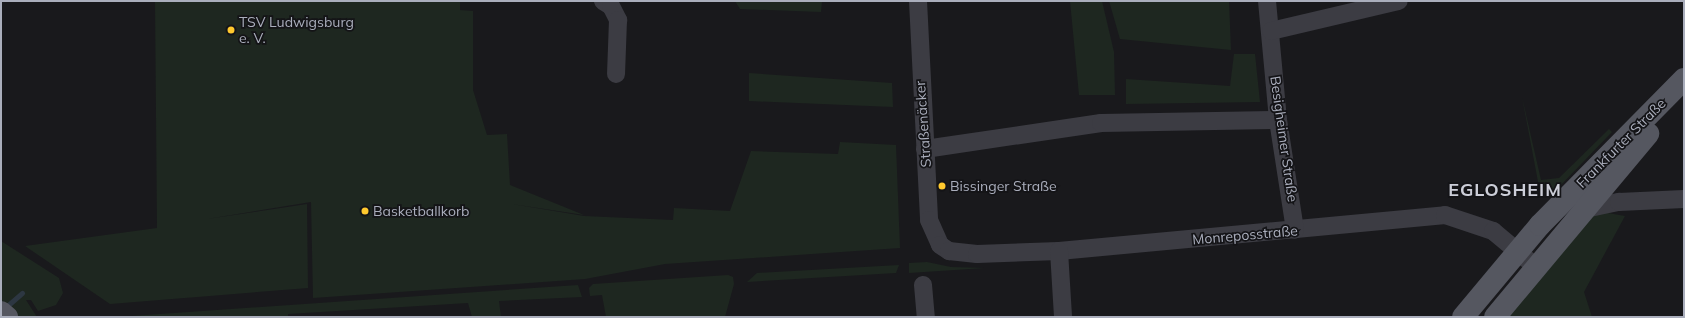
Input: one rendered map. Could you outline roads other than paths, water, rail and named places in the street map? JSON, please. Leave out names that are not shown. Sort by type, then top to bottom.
[{"type":"main road","name":"Frankfurter Straße","points":[[1463,317],[1518,251],[1684,78]]},
{"type":"main road","name":"Frankfurter Straße","points":[[1495,317],[1585,209],[1684,98]]},
{"type":"main road","points":[[1,312],[7,317]]},
{"type":"street","points":[[603,1],[611,6],[618,20],[616,74]]},
{"type":"street","name":"Straßenäcker","points":[[918,1],[929,220],[940,245]]},
{"type":"street","name":"Besigheimer Straße","points":[[1267,1],[1271,31],[1278,120],[1295,230]]},
{"type":"street","points":[[1271,31],[1399,1]]},
{"type":"street","points":[[925,149],[1107,122],[1278,120]]},
{"type":"street","points":[[1585,209],[1619,202],[1684,200]]},
{"type":"street","name":"Monreposstraße","points":[[940,245],[962,254],[1059,251],[1445,215],[1487,228],[1518,251],[1536,267]]},
{"type":"street","points":[[1059,251],[1063,317]]},
{"type":"street","points":[[923,285],[926,317]]},
{"type":"waterway","points":[[7,306],[22,293]]},
{"type":"place","name":"TSV Ludwigsburg e. V.","points":[[231,30]]},
{"type":"place","name":"Bissinger Straße","points":[[942,186]]},
{"type":"place","name":"Basketballkorb","points":[[365,211]]},
{"type":"district","name":"EGLOSHEIM","points":[[1505,190]]}]
